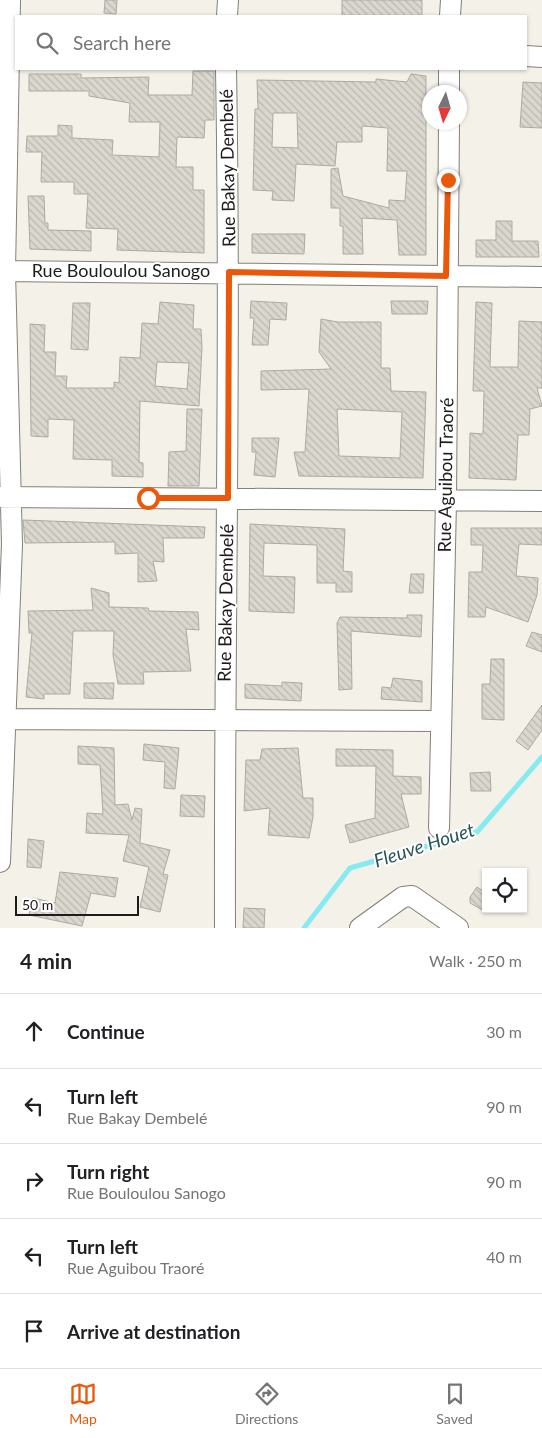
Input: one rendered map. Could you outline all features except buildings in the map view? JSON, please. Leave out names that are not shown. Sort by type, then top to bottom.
[{"type":"street","points":[[0,862],[3,719],[12,544],[5,497],[2,271],[10,0]]},
{"type":"street","points":[[227,15],[228,0]]},
{"type":"street","points":[[450,15],[451,0]]},
{"type":"street","points":[[527,56],[542,57]]},
{"type":"street","name":"Rue Bakay Dembelé","points":[[225,928],[224,720],[228,498],[229,272],[226,70]]},
{"type":"street","points":[[449,70],[449,85]]},
{"type":"street","name":"Rue Aguibou Traoré","points":[[439,828],[446,501],[446,276],[449,130]]},
{"type":"street","name":"Rue Bouloulou Sanogo","points":[[2,271],[229,272],[542,277]]},
{"type":"street","points":[[5,497],[542,501]]},
{"type":"street","points":[[3,719],[441,721]]},
{"type":"street","points":[[360,928],[403,897],[412,896],[458,928]]},
{"type":"waterway","name":"Fleuve Houet","points":[[304,928],[350,868],[477,832],[542,757]]},
{"type":"route","points":[[148,498],[228,498],[229,272],[446,276],[448,180]]}]
